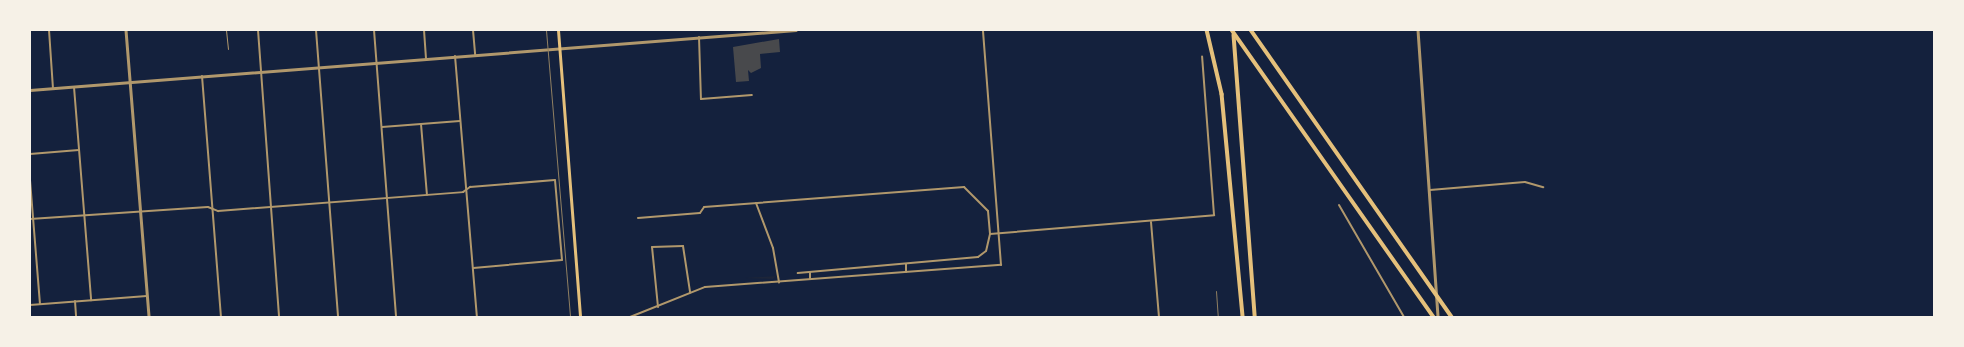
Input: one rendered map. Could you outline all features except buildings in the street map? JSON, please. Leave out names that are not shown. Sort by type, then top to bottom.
[{"type":"highway","points":[[1207,30],[1222,94],[1243,317]]},
{"type":"highway","points":[[1233,30],[1236,53],[1255,317]]},
{"type":"highway","points":[[1233,30],[1434,317]]},
{"type":"highway","points":[[1251,30],[1452,317]]},
{"type":"main road","points":[[558,30],[580,317]]},
{"type":"street","points":[[49,30],[53,88]]},
{"type":"street","points":[[126,30],[148,317]]},
{"type":"street","points":[[258,30],[279,317]]},
{"type":"street","points":[[316,30],[338,317]]},
{"type":"street","points":[[374,30],[396,317]]},
{"type":"street","points":[[424,30],[426,59]]},
{"type":"street","points":[[473,30],[475,55]]},
{"type":"street","points":[[30,90],[796,30]]},
{"type":"street","points":[[630,317],[705,287],[1001,265],[983,30]]},
{"type":"street","points":[[1418,30],[1438,317]]},
{"type":"street","points":[[698,37],[701,100],[752,95]]},
{"type":"street","points":[[455,56],[477,317]]},
{"type":"street","points":[[990,234],[1151,222],[1214,215],[1202,56]]},
{"type":"street","points":[[202,76],[221,317]]},
{"type":"street","points":[[74,87],[91,300]]},
{"type":"street","points":[[382,127],[461,121]]},
{"type":"street","points":[[421,124],[427,194]]},
{"type":"street","points":[[30,154],[79,150]]},
{"type":"street","points":[[30,180],[31,218],[40,304]]},
{"type":"street","points":[[31,218],[84,218],[140,213],[271,207],[387,198],[555,180],[562,260],[473,268]]},
{"type":"street","points":[[1430,190],[1525,182],[1543,187]]},
{"type":"street","points":[[638,218],[700,213],[704,207],[964,187],[988,211],[990,234],[986,251],[978,257],[798,273]]},
{"type":"street","points":[[756,203],[773,248],[779,282]]},
{"type":"street","points":[[1339,206],[1404,317]]},
{"type":"street","points":[[1151,222],[1159,317]]},
{"type":"street","points":[[658,307],[652,247],[683,246],[690,292]]},
{"type":"street","points":[[906,264],[906,272]]},
{"type":"street","points":[[810,272],[810,279]]},
{"type":"street","points":[[30,305],[147,296]]},
{"type":"street","points":[[75,301],[76,317]]},
{"type":"lane","points":[[226,30],[228,49]]},
{"type":"shaded area","points":[[776,276],[773,279],[745,278]]},
{"type":"railway","points":[[546,30],[570,317]]},
{"type":"railway","points":[[1216,291],[1218,317]]}]
